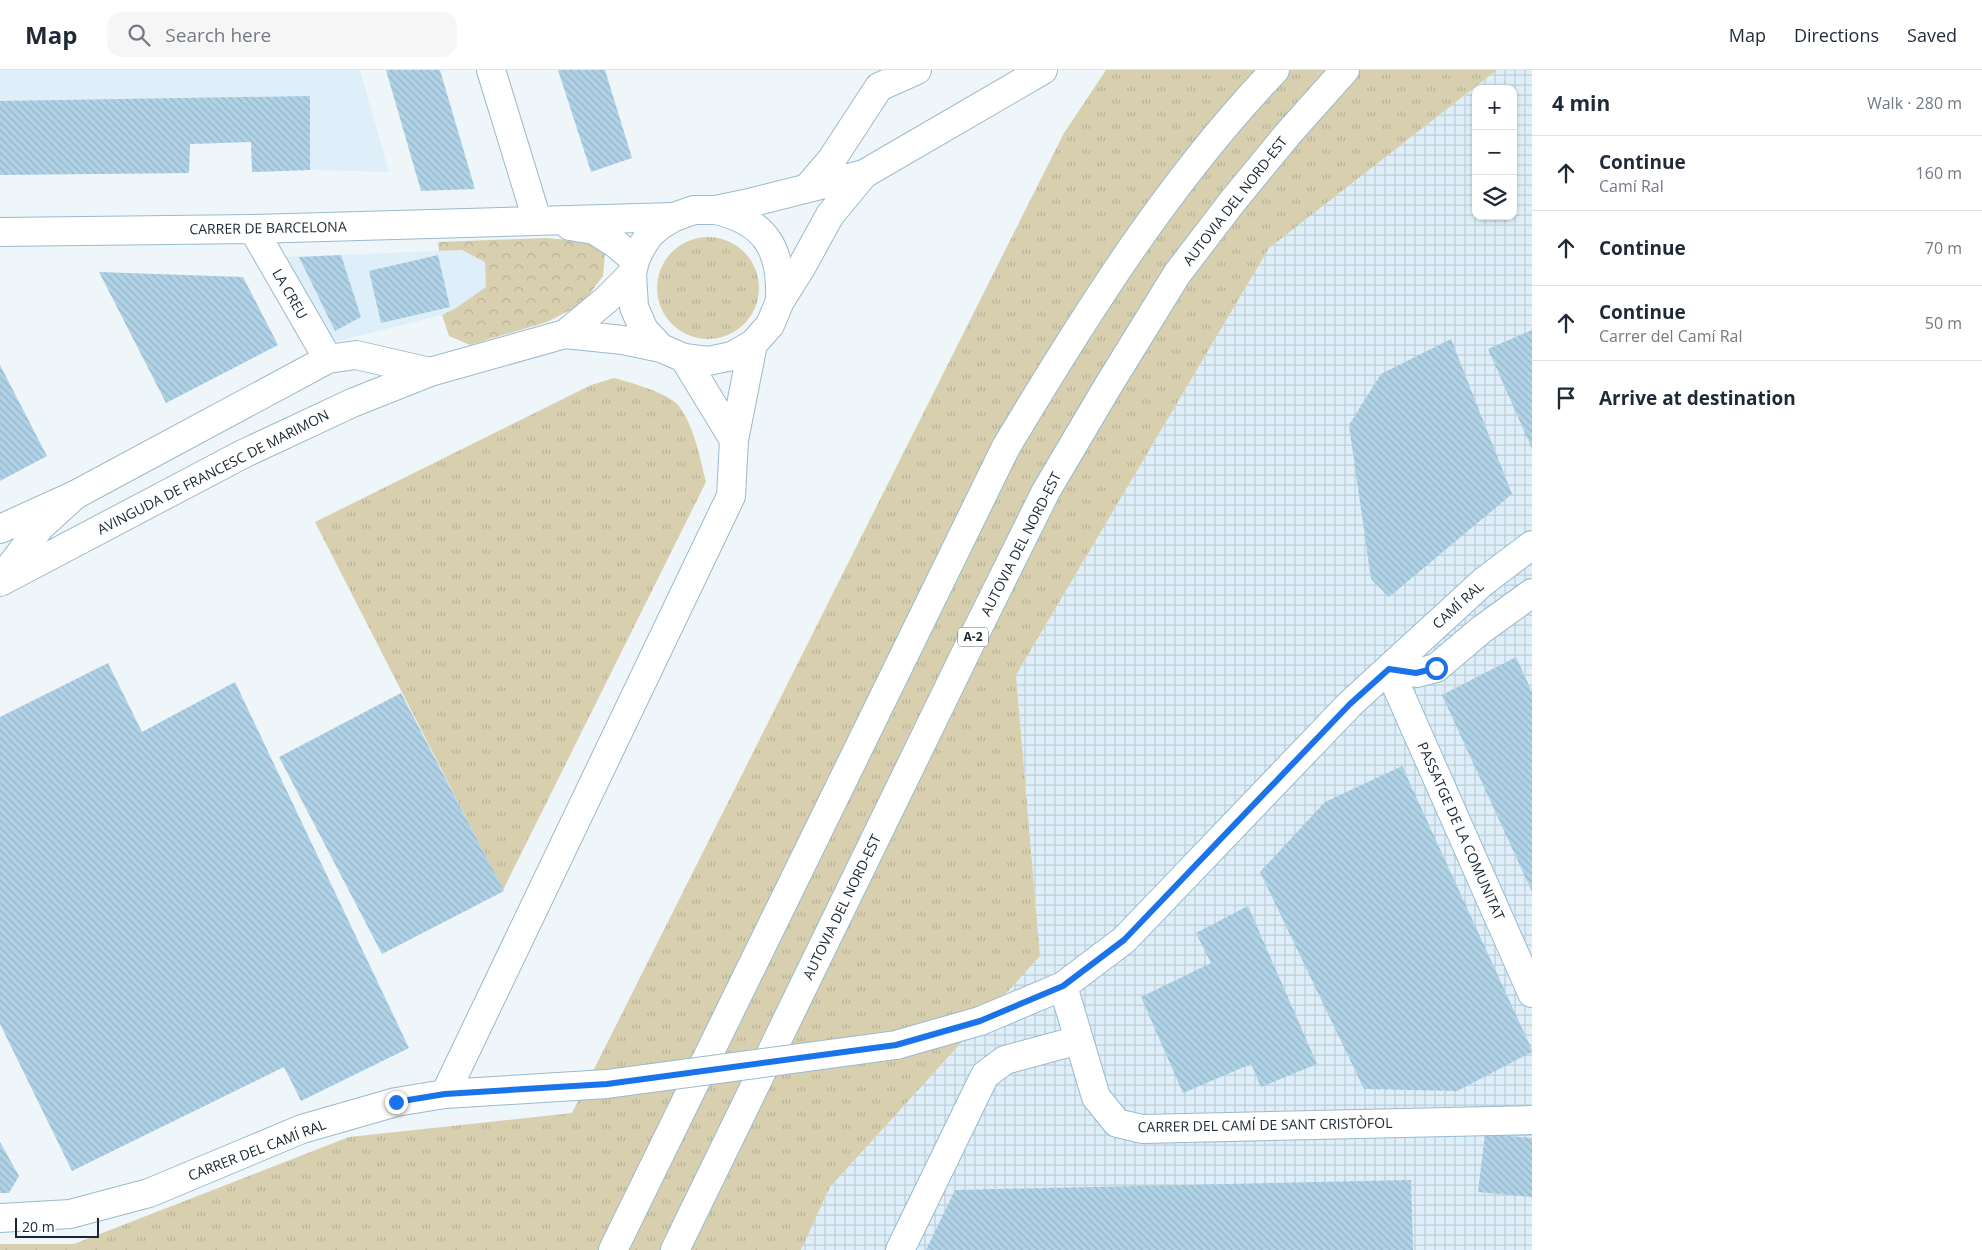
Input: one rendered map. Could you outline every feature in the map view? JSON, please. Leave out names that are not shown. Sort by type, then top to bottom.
[{"type":"main road","points":[[491,70],[537,220]]},
{"type":"main road","points":[[808,187],[832,159],[879,87],[917,70]]},
{"type":"main road","points":[[565,334],[606,300],[634,267],[650,234],[674,216],[694,210],[716,210],[778,197],[808,187],[864,174],[1043,70]]},
{"type":"main road","points":[[613,1250],[1006,448],[1070,340],[1195,160],[1275,70]]},
{"type":"main road","name":"AUTOVIA DEL NORD-EST","points":[[675,1250],[1046,491],[1177,274],[1232,202],[1287,135],[1345,70]]},
{"type":"main road","points":[[565,334],[623,340],[708,362],[732,356],[753,344],[770,324],[780,301],[830,215],[864,174]]},
{"type":"main road","points":[[716,210],[748,221],[761,232],[771,246],[778,264],[781,281],[780,301]]},
{"type":"main road","name":"CARRER DE BARCELONA","points":[[0,232],[253,229],[674,216]]},
{"type":"main road","name":"CARRER DE BARCELONA","points":[[537,220],[594,230],[616,244],[634,267]]},
{"type":"main road","name":"LA CREU","points":[[253,229],[328,359]]},
{"type":"main road","points":[[634,267],[634,307],[644,330],[672,353],[734,440]]},
{"type":"main road","name":"AVINGUDA DE FRANCESC DE MARIMON","points":[[0,581],[243,454],[352,403],[430,372],[565,334]]},
{"type":"main road","points":[[445,1094],[731,496],[734,440],[753,344]]},
{"type":"main road","name":"AVINGUDA DE FRANCESC DE MARIMON","points":[[0,529],[75,495],[328,359],[356,355],[430,372]]},
{"type":"main road","points":[[0,581],[40,527],[75,495]]},
{"type":"main road","name":"CAMÍ RAL","points":[[607,1084],[896,1045],[980,1021],[1063,986],[1124,940],[1350,704],[1482,582],[1532,545]]},
{"type":"main road","points":[[1389,669],[1416,673],[1436,668],[1480,630],[1532,593]]},
{"type":"main road","name":"PASSATGE DE LA COMUNITAT","points":[[1389,669],[1532,993]]},
{"type":"main road","name":"CARRER DEL CAMÍ DE SANT CRISTÒFOL","points":[[1063,986],[1096,1097],[1117,1123],[1142,1129],[1532,1120]]},
{"type":"main road","points":[[900,1250],[985,1074],[1005,1060],[1079,1040]]},
{"type":"main road","name":"CARRER DEL CAMÍ RAL","points":[[0,1218],[70,1214],[149,1193],[302,1129],[396,1102],[445,1094],[607,1084]]},
{"type":"shaded area","points":[[0,70],[360,70],[389,172],[310,170],[252,172],[251,142],[190,144],[189,173],[0,175]]},
{"type":"shaded area","points":[[1497,70],[1532,70],[1532,1250],[801,1250],[830,1187],[1040,956],[1016,675],[1269,248],[1472,90],[1472,220],[1517,220],[1517,85],[1478,85]]},
{"type":"shaded area","points":[[462,250],[485,262],[486,287],[456,308],[442,315],[327,344],[282,257]]},
{"type":"green space","points":[[1106,70],[1497,70],[1478,85],[1472,85],[1472,90],[1269,248],[1016,675],[1040,956],[830,1187],[801,1250],[0,1250],[0,1244],[74,1244],[349,1137],[572,1113],[1064,133]]},
{"type":"green space","points":[[708,237],[728,240],[737,245],[751,259],[756,268],[759,288],[756,308],[751,317],[737,331],[728,336],[708,339],[688,336],[679,331],[665,317],[660,308],[657,288],[660,268],[665,259],[679,245],[688,240]]},
{"type":"green space","points":[[546,238],[597,242],[605,254],[603,276],[582,304],[547,322],[470,345],[449,336],[442,315],[456,308],[486,287],[485,262],[462,250],[439,251],[438,242]]},
{"type":"green space","points":[[614,378],[657,392],[678,405],[684,413],[692,432],[706,482],[503,890],[315,522],[591,385]]},
{"type":"building","points":[[386,70],[440,70],[475,189],[421,191]]},
{"type":"building","points":[[558,70],[605,70],[632,158],[591,172]]},
{"type":"building","points":[[310,96],[310,170],[252,172],[251,142],[190,144],[189,173],[0,175],[0,101]]},
{"type":"building","points":[[341,255],[361,317],[335,331],[299,257]]},
{"type":"building","points":[[438,255],[450,307],[381,323],[369,271]]},
{"type":"building","points":[[99,272],[243,277],[278,345],[166,403]]},
{"type":"building","points":[[1532,330],[1532,449],[1488,349]]},
{"type":"building","points":[[1451,339],[1512,494],[1389,597],[1371,579],[1349,425],[1381,374]]},
{"type":"building","points":[[0,365],[47,456],[0,481]]},
{"type":"building","points":[[1516,657],[1532,692],[1532,892],[1442,695]]},
{"type":"building","points":[[108,663],[142,732],[235,682],[409,1048],[301,1101],[284,1067],[72,1171],[0,1024],[0,717]]},
{"type":"building","points":[[401,693],[504,891],[382,954],[279,757]]},
{"type":"building","points":[[1402,766],[1532,1050],[1532,1052],[1457,1091],[1364,1089],[1260,872],[1325,802]]},
{"type":"building","points":[[1248,906],[1317,1064],[1261,1087],[1251,1064],[1183,1093],[1141,997],[1211,963],[1196,933]]},
{"type":"building","points":[[1485,1134],[1532,1138],[1532,1197],[1478,1192]]},
{"type":"building","points":[[0,1142],[19,1176],[9,1193],[0,1193]]},
{"type":"building","points":[[1411,1180],[1413,1250],[926,1250],[955,1190]]},
{"type":"route","points":[[396,1102],[445,1094],[607,1084],[896,1045],[980,1021],[1063,986],[1124,940],[1350,704],[1389,669],[1416,673],[1436,668]]}]
